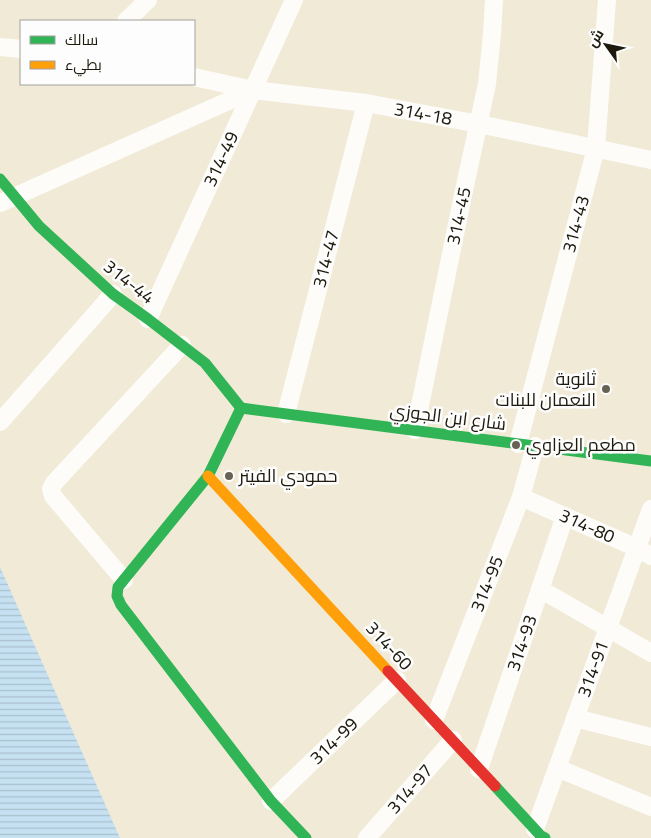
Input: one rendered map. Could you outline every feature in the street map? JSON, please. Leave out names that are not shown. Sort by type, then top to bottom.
[{"type":"street","points":[[127,20],[148,0]]},
{"type":"street","name":"314-49","points":[[148,319],[294,0]]},
{"type":"street","name":"314-45","points":[[415,430],[487,84],[494,0]]},
{"type":"street","name":"314-43","points":[[526,445],[596,148],[607,0]]},
{"type":"street","points":[[0,47],[20,49]]},
{"type":"street","name":"314-18","points":[[195,77],[253,90],[366,103],[479,124],[651,160]]},
{"type":"street","points":[[7,200],[253,90]]},
{"type":"street","name":"314-47","points":[[286,414],[366,103]]},
{"type":"street","name":"314-44","points":[[0,179],[7,200],[39,226],[112,294],[205,363],[241,408]]},
{"type":"street","points":[[0,422],[112,294]]},
{"type":"street","points":[[124,580],[53,496],[51,489],[54,483],[182,345]]},
{"type":"street","points":[[241,408],[208,476],[118,587],[117,596],[121,605],[271,801],[306,838]]},
{"type":"street","name":"شارع ابن الجوزي","points":[[241,408],[651,461]]},
{"type":"street","name":"314-95","points":[[434,720],[521,497],[526,445]]},
{"type":"street","name":"314-60","points":[[208,476],[540,834]]},
{"type":"street","name":"314-80","points":[[521,497],[644,552]]},
{"type":"street","name":"314-91","points":[[540,834],[557,768],[575,718],[608,629],[644,552],[651,509]]},
{"type":"street","name":"314-93","points":[[479,769],[565,516]]},
{"type":"street","points":[[540,589],[651,653]]},
{"type":"street","name":"314-99","points":[[271,801],[397,680]]},
{"type":"street","points":[[575,718],[651,737]]},
{"type":"street","name":"314-97","points":[[367,838],[452,740]]},
{"type":"street","points":[[557,768],[651,807]]},
{"type":"water","points":[[0,567],[120,838],[0,838]]},
{"type":"traffic: fast","points":[[0,179],[39,226],[113,294],[205,363],[241,408]]},
{"type":"traffic: fast","points":[[241,408],[208,476],[118,587],[117,596],[121,605],[271,801],[306,838]]},
{"type":"traffic: fast","points":[[241,408],[651,461]]},
{"type":"traffic: fast","points":[[495,786],[545,838]]},
{"type":"traffic: slow","points":[[208,476],[388,671]]},
{"type":"traffic: jam","points":[[388,671],[495,786]]},
{"type":"place","name":"ثانوية النعمان للبنات","points":[[606,389]]},
{"type":"place","name":"مطعم العزاوي","points":[[516,445]]},
{"type":"place","name":"حمودي الفيتر","points":[[229,476]]}]
